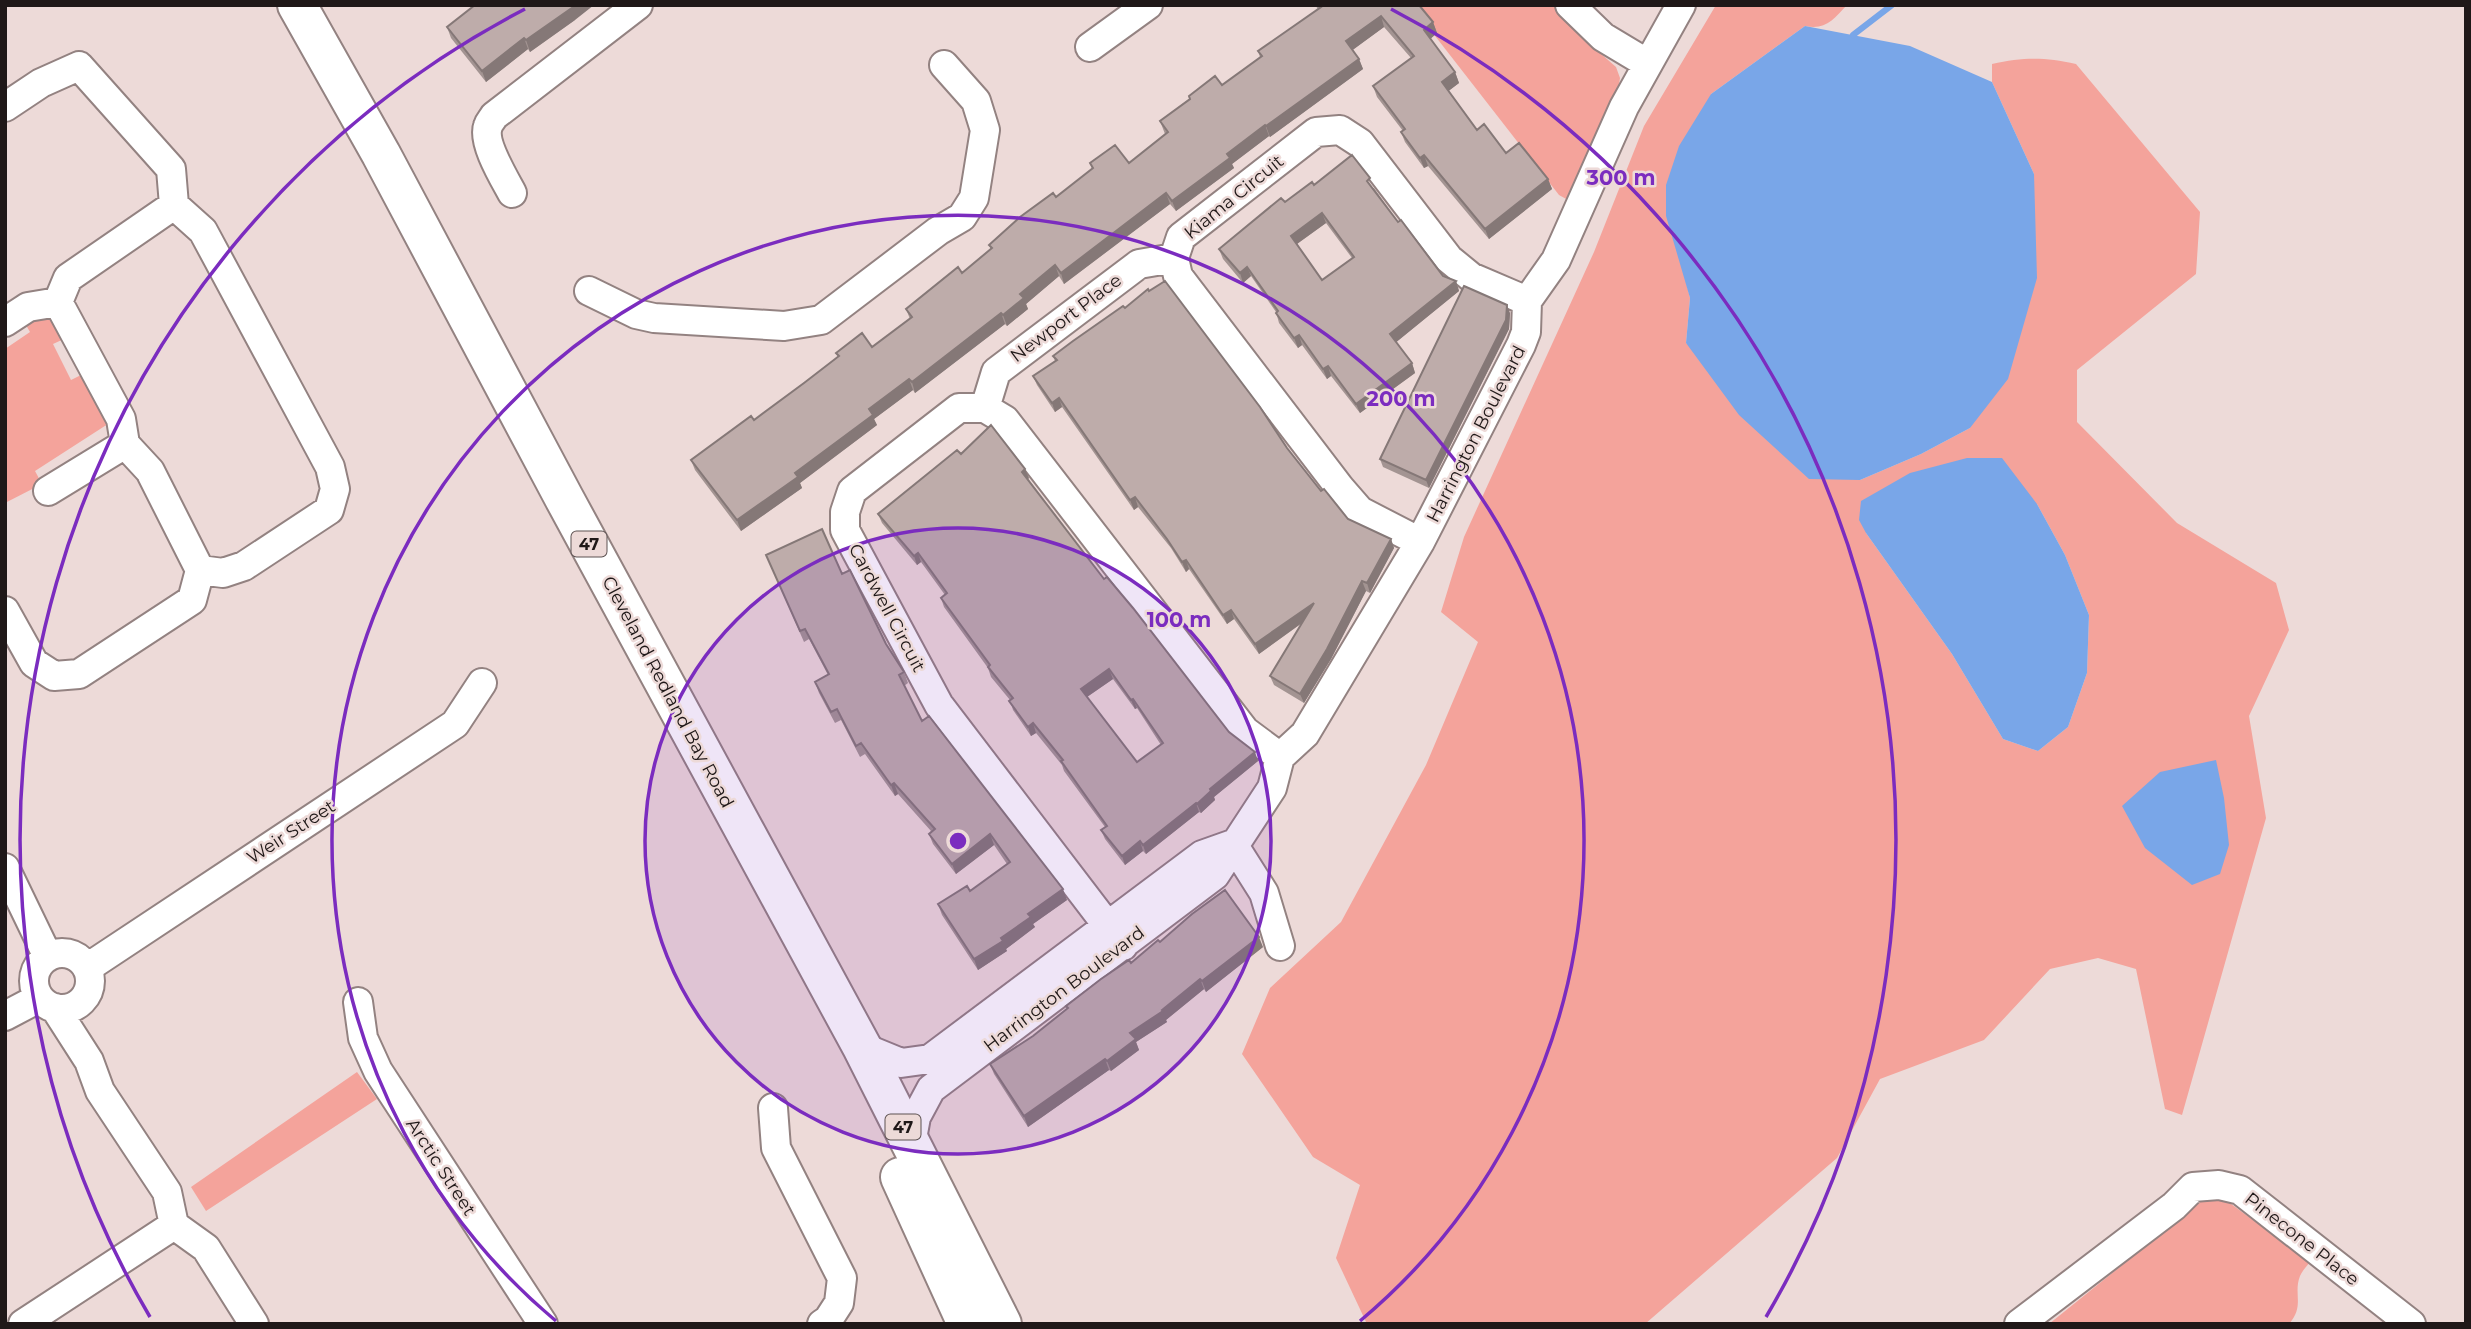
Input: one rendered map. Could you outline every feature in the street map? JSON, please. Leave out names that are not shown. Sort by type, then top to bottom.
[{"type":"highway","name":"Cleveland Redland Bay Road","points":[[297,5],[381,154],[862,1047],[1002,1324]]},
{"type":"highway","name":"Cleveland Redland Bay Road","points":[[326,5],[381,154]]},
{"type":"highway","name":"Cleveland Redland Bay Road","points":[[799,933],[842,1050],[967,1324]]},
{"type":"street","points":[[512,193],[499,170],[488,141],[487,127],[494,117],[638,5]]},
{"type":"street","points":[[1090,47],[1148,5]]},
{"type":"street","points":[[1570,5],[1603,37],[1648,64]]},
{"type":"street","points":[[1527,301],[1556,260],[1625,107],[1681,5]]},
{"type":"street","points":[[589,292],[636,314],[654,318],[784,326],[821,320],[938,231],[962,217],[974,198],[985,130],[976,101],[944,65]]},
{"type":"street","points":[[5,107],[41,83],[79,66],[171,169],[174,205],[204,231],[330,467],[335,489],[329,510],[244,566],[223,573],[200,570]]},
{"type":"street","name":"Kiama Circuit","points":[[1420,542],[1360,511],[1347,496],[1178,276],[1174,258],[1181,237],[1316,132],[1340,130],[1360,143],[1449,259],[1471,277],[1527,301]]},
{"type":"street","points":[[58,302],[68,278],[174,205]]},
{"type":"street","name":"Newport Place","points":[[985,408],[996,372],[1139,264],[1174,258]]},
{"type":"street","name":"Harrington Boulevard","points":[[1280,757],[1305,734],[1420,542],[1521,345],[1526,332],[1527,301]]},
{"type":"street","points":[[5,322],[28,307],[58,302]]},
{"type":"street","points":[[5,611],[34,663],[54,676],[79,674],[192,600],[200,570],[150,471],[125,444],[121,419],[58,302]]},
{"type":"street","name":"Cardwell Circuit","points":[[985,408],[959,408],[852,491],[845,512],[845,530],[939,705],[1115,936]]},
{"type":"street","points":[[985,408],[1005,421],[1245,730],[1280,757],[1272,788],[1233,844],[1264,893],[1280,946]]},
{"type":"street","points":[[48,491],[125,444]]},
{"type":"street","name":"Weir Street","points":[[87,981],[456,724],[482,683]]},
{"type":"street","name":"Harrington Boulevard","points":[[911,1144],[916,1117],[931,1089],[1115,936],[1202,855],[1233,844]]},
{"type":"street","points":[[5,868],[48,957]]},
{"type":"street","name":"Harrington Boulevard","points":[[862,1047],[901,1063],[930,1059],[1115,936]]},
{"type":"street","points":[[89,1061],[87,981],[74,956],[57,954],[48,957],[41,962],[34,980],[34,989],[89,1061],[100,1091],[166,1192],[174,1225],[206,1248],[254,1324]]},
{"type":"street","points":[[5,1016],[47,1003],[73,1007],[87,981]]},
{"type":"street","name":"Arctic Street","points":[[358,1002],[363,1038],[378,1071],[543,1324]]},
{"type":"street","points":[[773,1108],[776,1148],[842,1278],[839,1303],[828,1320],[822,1324]]},
{"type":"street","name":"Pinecone Place","points":[[2019,1324],[2174,1206],[2193,1187],[2218,1185],[2240,1190],[2411,1324]]},
{"type":"street","points":[[23,1324],[174,1225]]},
{"type":"shaded area","points":[[1411,5],[1554,5],[1575,31],[1616,67],[1620,78],[1618,91],[1568,200],[1559,195]]},
{"type":"shaded area","points":[[1716,5],[1847,5],[1824,25],[1805,26],[1711,94],[1680,257],[1690,298],[1686,343],[1860,480],[1921,454],[1970,428],[2034,174],[1992,82],[1992,64],[2034,59],[2076,64],[2200,212],[2196,274],[2077,370],[2077,422],[2177,523],[2276,583],[2289,630],[2249,716],[2266,818],[2182,1115],[2165,1109],[2136,969],[2098,958],[2050,969],[1984,1040],[1880,1079],[1837,1158],[1645,1324],[1367,1324],[1336,1258],[1360,1185],[1313,1157],[1242,1054],[1270,988],[1341,922],[1426,765],[1478,642],[1441,612],[1464,537],[1594,252],[1644,126]],"holes":[[[2037,504],[2065,555],[2089,615],[2087,673],[2068,727],[2038,751],[2003,739],[1952,654],[1866,533]]]},
{"type":"shaded area","points":[[43,316],[52,319],[66,338],[53,344],[71,380],[85,373],[111,422],[35,471],[42,484],[5,503],[5,349],[30,332],[23,320]]},
{"type":"shaded area","points":[[357,1072],[377,1099],[206,1211],[191,1187]]},
{"type":"shaded area","points":[[2204,1199],[2227,1201],[2310,1262],[2300,1276],[2298,1306],[2289,1324],[2049,1324]]},
{"type":"water","points":[[1805,26],[1910,46],[1992,82],[2034,174],[2037,278],[2008,379],[1970,428],[1921,454],[1860,480],[1809,479],[1739,415],[1686,343],[1690,298],[1666,216],[1666,185],[1679,146],[1711,94]]},
{"type":"water","points":[[1967,458],[2002,458],[2037,504],[2065,555],[2089,615],[2087,673],[2068,727],[2038,751],[2003,739],[1952,654],[1859,520],[1861,501],[1910,473]]},
{"type":"water","points":[[2216,760],[2224,798],[2229,845],[2220,874],[2192,885],[2145,848],[2122,806],[2160,772]]},
{"type":"building","points":[[475,5],[576,5],[526,40],[524,38],[482,71],[447,27]]},
{"type":"building","points":[[1319,5],[1419,5],[1433,22],[1424,30],[1455,72],[1442,82],[1477,130],[1484,124],[1506,153],[1519,143],[1548,179],[1485,229],[1424,155],[1420,158],[1401,132],[1405,129],[1373,86],[1414,56],[1381,16],[1346,41],[1359,59],[1265,125],[1227,154],[1230,158],[1172,201],[1166,193],[1061,273],[1055,265],[1020,294],[1024,298],[1003,315],[1001,313],[912,382],[909,379],[869,409],[873,415],[795,473],[798,477],[737,520],[691,460],[751,416],[754,420],[804,383],[839,356],[836,353],[862,333],[872,347],[912,317],[906,309],[958,267],[962,273],[992,248],[989,245],[1020,217],[1053,193],[1056,197],[1093,168],[1090,163],[1115,145],[1129,163],[1168,132],[1160,121],[1190,99],[1189,96],[1215,76],[1222,85],[1262,56],[1258,51],[1321,7]]},
{"type":"building","points":[[1352,155],[1370,178],[1367,181],[1398,222],[1401,220],[1443,276],[1456,281],[1390,334],[1412,363],[1356,404],[1328,366],[1323,369],[1299,335],[1294,338],[1247,267],[1240,273],[1219,249],[1281,198],[1285,202],[1312,182],[1314,185]],"holes":[[[1322,213],[1354,257],[1322,280],[1291,236]]]},
{"type":"building","points":[[1165,281],[1321,491],[1324,489],[1348,519],[1391,539],[1367,583],[1362,581],[1300,694],[1270,676],[1314,603],[1255,644],[1231,610],[1223,615],[1186,560],[1182,562],[1135,497],[1130,500],[1059,398],[1052,403],[1033,376],[1057,360],[1053,356],[1073,341],[1123,306],[1125,308],[1148,289],[1149,291]]},
{"type":"building","points":[[1464,286],[1507,305],[1506,320],[1426,480],[1380,459]]},
{"type":"building","points":[[991,425],[1025,469],[1022,472],[1104,579],[1107,577],[1133,608],[1229,732],[1255,752],[1210,789],[1197,804],[1143,845],[1140,841],[1122,856],[1101,830],[1107,826],[1061,761],[1063,760],[1033,723],[1028,727],[1009,701],[1013,698],[988,667],[990,665],[941,598],[947,593],[918,553],[914,556],[878,514],[957,450],[961,454]],"holes":[[[1109,669],[1131,700],[1133,699],[1163,743],[1137,762],[1081,689]]]},
{"type":"building","points":[[822,529],[842,574],[850,570],[886,644],[904,672],[899,675],[922,721],[929,716],[1063,889],[1028,914],[1031,917],[1001,938],[1003,941],[974,959],[938,904],[967,886],[970,891],[1010,862],[990,834],[952,864],[929,834],[935,829],[894,783],[891,785],[861,743],[856,746],[837,709],[831,712],[815,682],[829,674],[805,629],[800,631],[766,555]]},
{"type":"building","points":[[1225,890],[1259,937],[1130,1033],[1136,1039],[1024,1116],[990,1064],[1033,1036],[1101,979],[1129,960],[1131,963],[1158,940],[1160,942]]},
{"type":"waterway","points":[[1853,35],[1892,5]]}]
